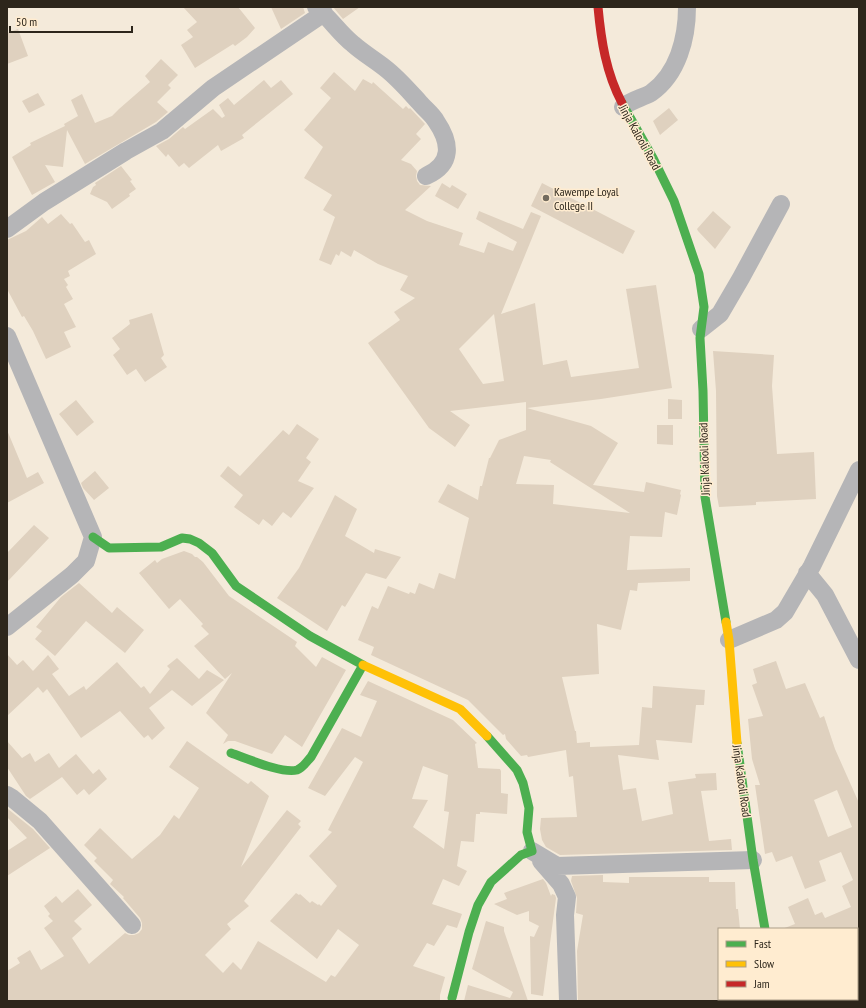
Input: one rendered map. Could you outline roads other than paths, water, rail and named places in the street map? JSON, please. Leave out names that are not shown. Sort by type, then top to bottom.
[{"type":"street","name":"Jinja Kalooli Road","points":[[598,7],[600,28],[608,71],[623,107],[653,158],[674,201],[699,274],[704,307],[700,338],[703,391],[705,497],[724,607],[738,752],[753,860],[765,928]]},
{"type":"street","points":[[623,107],[629,102],[646,96],[660,85],[675,65],[684,40],[687,21],[687,7]]},
{"type":"street","points":[[7,229],[44,202],[126,151],[162,131],[213,88],[320,10],[340,33],[403,84],[436,120],[447,141],[448,151],[442,165],[433,173],[426,176]]},
{"type":"street","points":[[701,329],[720,314],[781,204]]},
{"type":"street","points":[[7,336],[94,537],[109,548],[161,546],[182,538],[190,539],[199,543],[212,553],[236,586],[310,636],[363,664],[460,709],[488,736],[517,770],[523,783],[529,808],[527,832],[532,851],[561,884],[567,897],[568,1001]]},
{"type":"street","points":[[728,640],[776,620],[785,612],[807,573],[859,470]]},
{"type":"street","points":[[7,627],[72,575],[86,561],[94,537]]},
{"type":"street","points":[[807,573],[825,595],[859,660]]},
{"type":"street","points":[[231,753],[280,769],[296,770],[304,765],[312,757],[363,664]]},
{"type":"street","points":[[7,795],[40,821],[132,925]]},
{"type":"street","points":[[532,851],[556,866],[753,860]]},
{"type":"street","points":[[452,998],[469,932],[478,906],[490,882],[521,855],[532,851]]},
{"type":"place","name":"Kawempe Loyal College II","points":[[546,198]]}]
